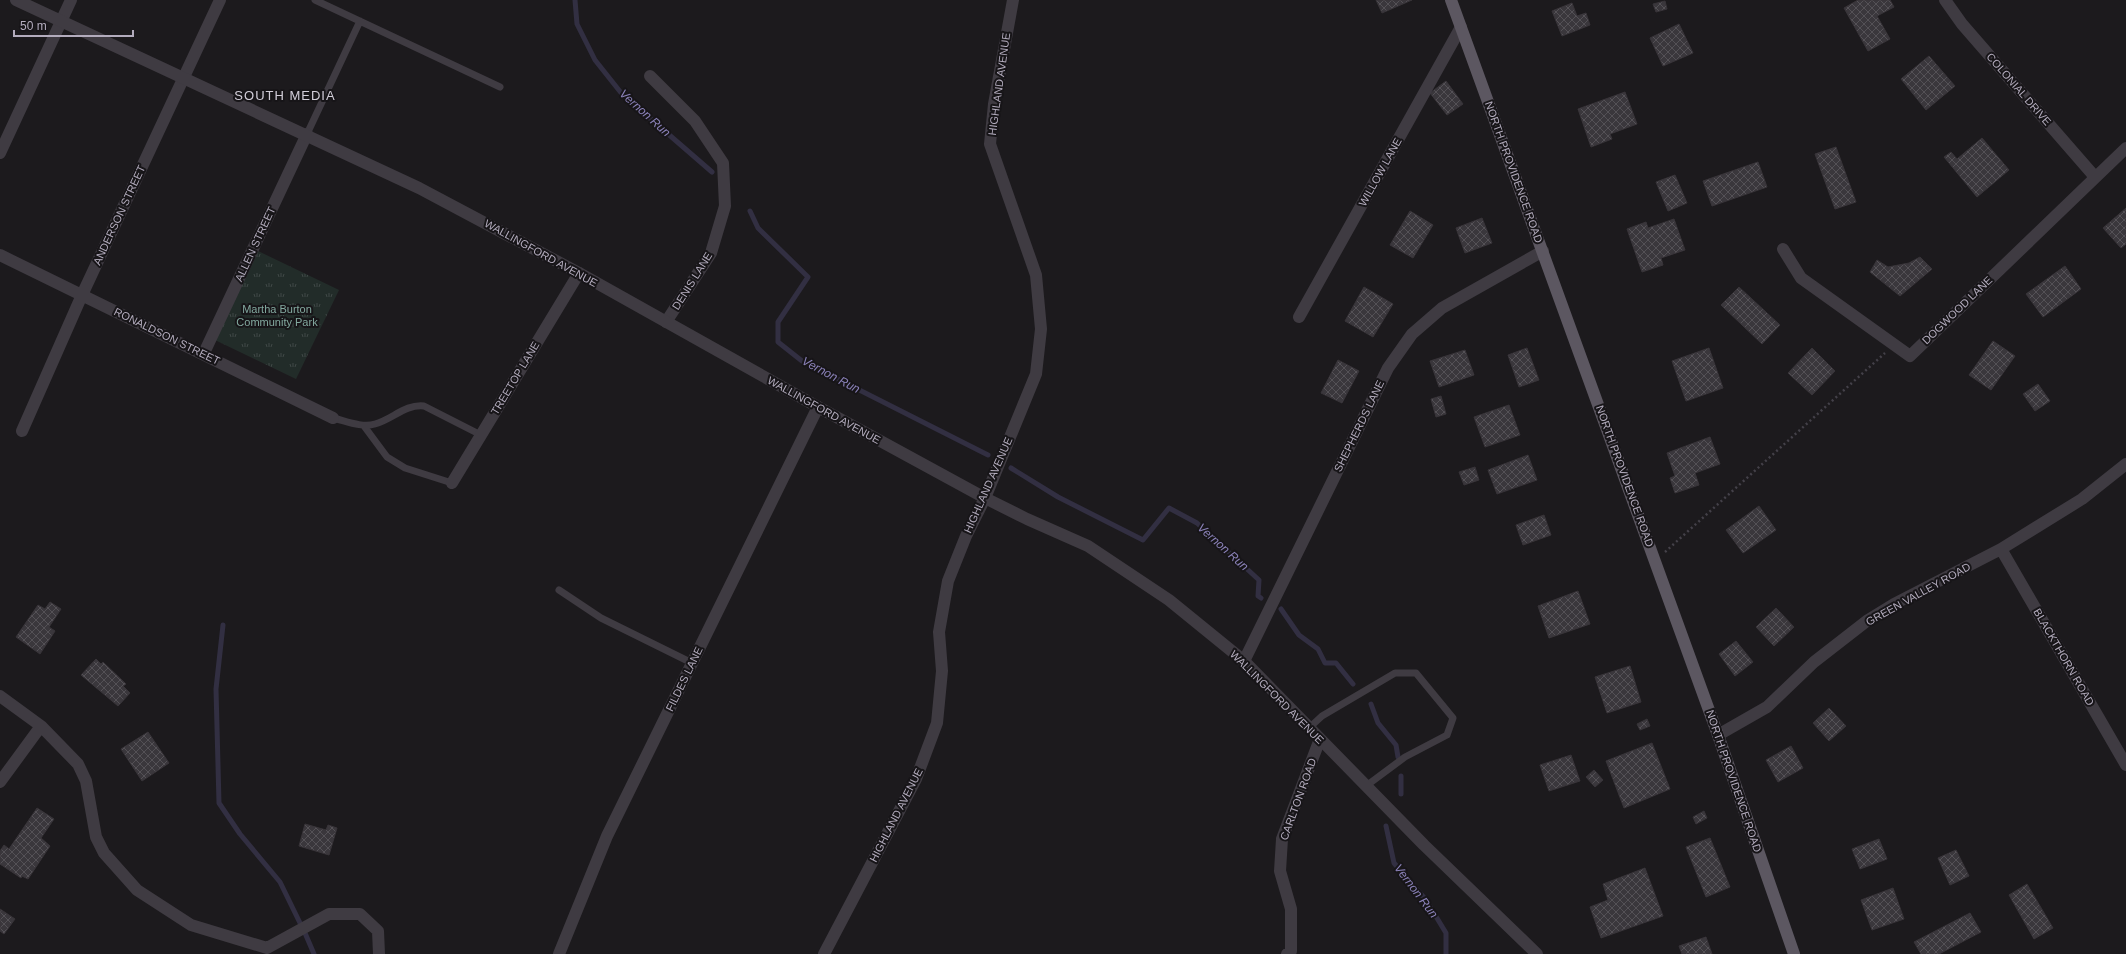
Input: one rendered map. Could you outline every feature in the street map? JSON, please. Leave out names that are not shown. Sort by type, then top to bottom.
[{"type":"main road","name":"NORTH PROVIDENCE ROAD","points":[[1451,0],[1718,735],[1794,954]]},
{"type":"street","name":"WALLINGFORD AVENUE","points":[[16,0],[183,76],[419,188],[579,273],[818,407],[985,498],[1027,519],[1088,546],[1169,600],[1244,661],[1424,845],[1537,954]]},
{"type":"street","points":[[0,154],[71,0]]},
{"type":"street","name":"ANDERSON STREET","points":[[22,431],[82,295],[183,76],[220,0]]},
{"type":"street","name":"COLONIAL DRIVE","points":[[1945,0],[1962,24],[2095,177]]},
{"type":"street","name":"HIGHLAND AVENUE","points":[[824,954],[916,779],[937,723],[942,671],[939,632],[948,581],[966,536],[985,498],[1036,374],[1041,329],[1036,275],[990,144],[994,104],[1010,1]]},
{"type":"street","name":"WILLOW LANE","points":[[1299,317],[1461,27]]},
{"type":"street","name":"DENIS LANE","points":[[650,76],[695,121],[723,163],[725,206],[711,253],[666,322]]},
{"type":"street","name":"ALLEN STREET","points":[[204,353],[307,134]]},
{"type":"street","name":"DOGWOOD LANE","points":[[1783,249],[1801,278],[1910,356],[2126,148]]},
{"type":"street","name":"SHEPHERDS LANE","points":[[1244,661],[1388,368],[1408,339],[1442,308],[1543,251]]},
{"type":"street","name":"RONALDSON STREET","points":[[0,255],[204,353],[332,418]]},
{"type":"street","name":"TREETOP LANE","points":[[452,483],[579,273]]},
{"type":"street","name":"FILDES LANE","points":[[559,954],[607,836],[818,407]]},
{"type":"street","name":"GREEN VALLEY ROAD","points":[[1718,735],[1767,706],[1814,662],[1868,620],[1894,604],[2001,549],[2082,499],[2126,464]]},
{"type":"street","name":"BLACKTHORN ROAD","points":[[2001,549],[2126,765]]},
{"type":"street","points":[[0,696],[41,726],[78,764],[86,781],[96,838],[104,853],[137,890],[191,924],[267,951],[329,914],[360,914],[378,931],[379,954]]},
{"type":"street","points":[[0,782],[41,726]]},
{"type":"street","name":"CARLTON ROAD","points":[[1287,954],[1291,951],[1291,909],[1280,870],[1282,839],[1320,739]]},
{"type":"lane","points":[[315,0],[500,87]]},
{"type":"lane","points":[[307,134],[360,21]]},
{"type":"lane","points":[[332,418],[364,426],[376,424],[414,405],[424,406],[481,435]]},
{"type":"lane","points":[[364,426],[386,457],[405,468],[452,483]]},
{"type":"lane","points":[[559,590],[601,618],[692,663]]},
{"type":"lane","points":[[1309,728],[1322,716],[1395,673],[1416,673],[1453,718],[1446,735],[1405,757],[1366,786]]},
{"type":"path","points":[[1655,560],[1873,367],[1894,344]]},
{"type":"green space","name":"Martha Burton Community Park","points":[[258,251],[339,290],[296,379],[215,340]]},
{"type":"building","points":[[1376,0],[1412,0],[1382,13]]},
{"type":"building","points":[[1858,0],[1890,0],[1894,7],[1877,16],[1890,39],[1868,51],[1844,8]]},
{"type":"building","points":[[1665,1],[1667,9],[1656,12],[1653,4]]},
{"type":"building","points":[[1572,3],[1577,16],[1586,13],[1590,25],[1562,36],[1552,11]]},
{"type":"building","points":[[1679,24],[1693,53],[1663,66],[1650,38]]},
{"type":"building","points":[[1929,56],[1955,86],[1926,110],[1901,79]]},
{"type":"building","points":[[1446,81],[1463,104],[1447,115],[1430,93]]},
{"type":"building","points":[[1625,92],[1637,124],[1610,134],[1612,139],[1591,147],[1578,109]]},
{"type":"building","points":[[1982,138],[2009,170],[1977,197],[1944,157],[1951,152],[1957,159]]},
{"type":"building","points":[[1836,147],[1856,202],[1835,209],[1815,154]]},
{"type":"building","points":[[1758,162],[1767,187],[1712,206],[1703,181]]},
{"type":"building","points":[[1675,175],[1687,203],[1668,211],[1656,182]]},
{"type":"building","points":[[2126,208],[2126,244],[2121,248],[2103,228]]},
{"type":"building","points":[[1410,211],[1433,225],[1413,258],[1390,245]]},
{"type":"building","points":[[1482,218],[1492,243],[1465,253],[1456,228]]},
{"type":"building","points":[[1674,219],[1685,250],[1661,258],[1663,265],[1642,272],[1627,229],[1646,222],[1648,228]]},
{"type":"building","points":[[1920,257],[1932,269],[1900,296],[1870,272],[1877,260],[1888,267],[1909,263]]},
{"type":"building","points":[[2065,266],[2081,289],[2043,317],[2026,294]]},
{"type":"building","points":[[1364,287],[1393,304],[1373,337],[1345,321]]},
{"type":"building","points":[[1739,287],[1780,325],[1762,344],[1721,305]]},
{"type":"building","points":[[1993,341],[2015,356],[1991,390],[1969,375]]},
{"type":"building","points":[[1527,348],[1539,380],[1519,387],[1508,355]]},
{"type":"building","points":[[1709,348],[1723,388],[1686,401],[1672,361]]},
{"type":"building","points":[[1812,348],[1835,371],[1812,395],[1788,373]]},
{"type":"building","points":[[1465,350],[1474,375],[1439,387],[1430,361]]},
{"type":"building","points":[[1338,360],[1359,371],[1342,403],[1321,393]]},
{"type":"building","points":[[2038,384],[2050,401],[2035,411],[2023,394]]},
{"type":"building","points":[[1441,396],[1446,414],[1436,417],[1431,399]]},
{"type":"building","points":[[1509,405],[1520,435],[1485,447],[1474,417]]},
{"type":"building","points":[[1710,437],[1720,464],[1695,473],[1699,485],[1675,493],[1670,478],[1675,476],[1667,453]]},
{"type":"building","points":[[1528,455],[1537,480],[1497,494],[1488,470]]},
{"type":"building","points":[[1475,467],[1479,480],[1464,485],[1459,472]]},
{"type":"building","points":[[1759,506],[1776,530],[1743,553],[1726,530]]},
{"type":"building","points":[[1544,515],[1551,535],[1523,545],[1516,525]]},
{"type":"building","points":[[1578,591],[1590,624],[1549,638],[1538,606]]},
{"type":"building","points":[[50,602],[61,609],[49,627],[55,631],[40,654],[16,637],[38,605],[45,609]]},
{"type":"building","points":[[1776,608],[1794,627],[1774,646],[1756,627]]},
{"type":"building","points":[[1736,641],[1753,662],[1735,676],[1719,654]]},
{"type":"building","points":[[96,659],[101,664],[103,662],[126,684],[123,686],[130,693],[118,706],[81,675]]},
{"type":"building","points":[[1630,666],[1641,702],[1607,713],[1595,677]]},
{"type":"building","points":[[1829,708],[1846,726],[1829,741],[1813,723]]},
{"type":"building","points":[[1647,719],[1650,726],[1640,730],[1637,724]]},
{"type":"building","points":[[148,732],[169,763],[142,781],[121,749]]},
{"type":"building","points":[[1652,743],[1670,789],[1624,808],[1606,761]]},
{"type":"building","points":[[1791,746],[1803,768],[1778,782],[1766,760]]},
{"type":"building","points":[[1571,755],[1580,781],[1549,791],[1540,765]]},
{"type":"building","points":[[1594,770],[1603,780],[1595,787],[1586,777]]},
{"type":"building","points":[[37,808],[54,819],[41,838],[50,846],[28,879],[22,876],[21,878],[0,864],[0,851],[4,845],[9,849]]},
{"type":"building","points":[[1704,811],[1707,818],[1696,824],[1693,817]]},
{"type":"building","points":[[305,824],[326,830],[328,825],[337,828],[329,855],[299,846]]},
{"type":"building","points":[[1710,838],[1730,887],[1706,897],[1686,847]]},
{"type":"building","points":[[1879,839],[1887,859],[1860,869],[1852,849]]},
{"type":"building","points":[[1956,850],[1969,876],[1950,885],[1938,858]]},
{"type":"building","points":[[1645,868],[1663,916],[1601,938],[1590,907],[1608,900],[1603,884]]},
{"type":"building","points":[[2027,884],[2053,928],[2034,939],[2009,895]]},
{"type":"building","points":[[1893,888],[1904,919],[1872,930],[1861,900]]},
{"type":"building","points":[[0,909],[15,919],[4,934],[0,931]]},
{"type":"building","points":[[1970,913],[1981,932],[1939,954],[1921,954],[1914,942]]},
{"type":"building","points":[[1706,937],[1712,954],[1682,954],[1679,946]]},
{"type":"waterway","name":"Vernon Run","points":[[575,0],[577,24],[595,60],[622,94],[712,172]]},
{"type":"waterway","name":"Vernon Run","points":[[750,211],[758,228],[808,277],[778,322],[778,342],[802,361],[988,455]]},
{"type":"waterway","name":"Vernon Run","points":[[1011,468],[1058,497],[1143,540],[1169,508],[1197,523],[1259,580],[1258,596],[1261,598]]},
{"type":"waterway","name":"Vernon Run","points":[[1281,609],[1299,635],[1318,649],[1325,663],[1336,663],[1353,684]]},
{"type":"waterway","points":[[223,625],[216,689],[219,803],[240,834],[280,882],[301,925]]},
{"type":"waterway","name":"Vernon Run","points":[[1371,704],[1378,723],[1396,745],[1398,757]]},
{"type":"waterway","name":"Vernon Run","points":[[1401,776],[1401,794]]},
{"type":"waterway","name":"Vernon Run","points":[[1386,826],[1394,863],[1426,900],[1446,933],[1446,954]]},
{"type":"waterway","points":[[305,933],[314,954]]},
{"type":"district","name":"SOUTH MEDIA","points":[[285,95]]}]
